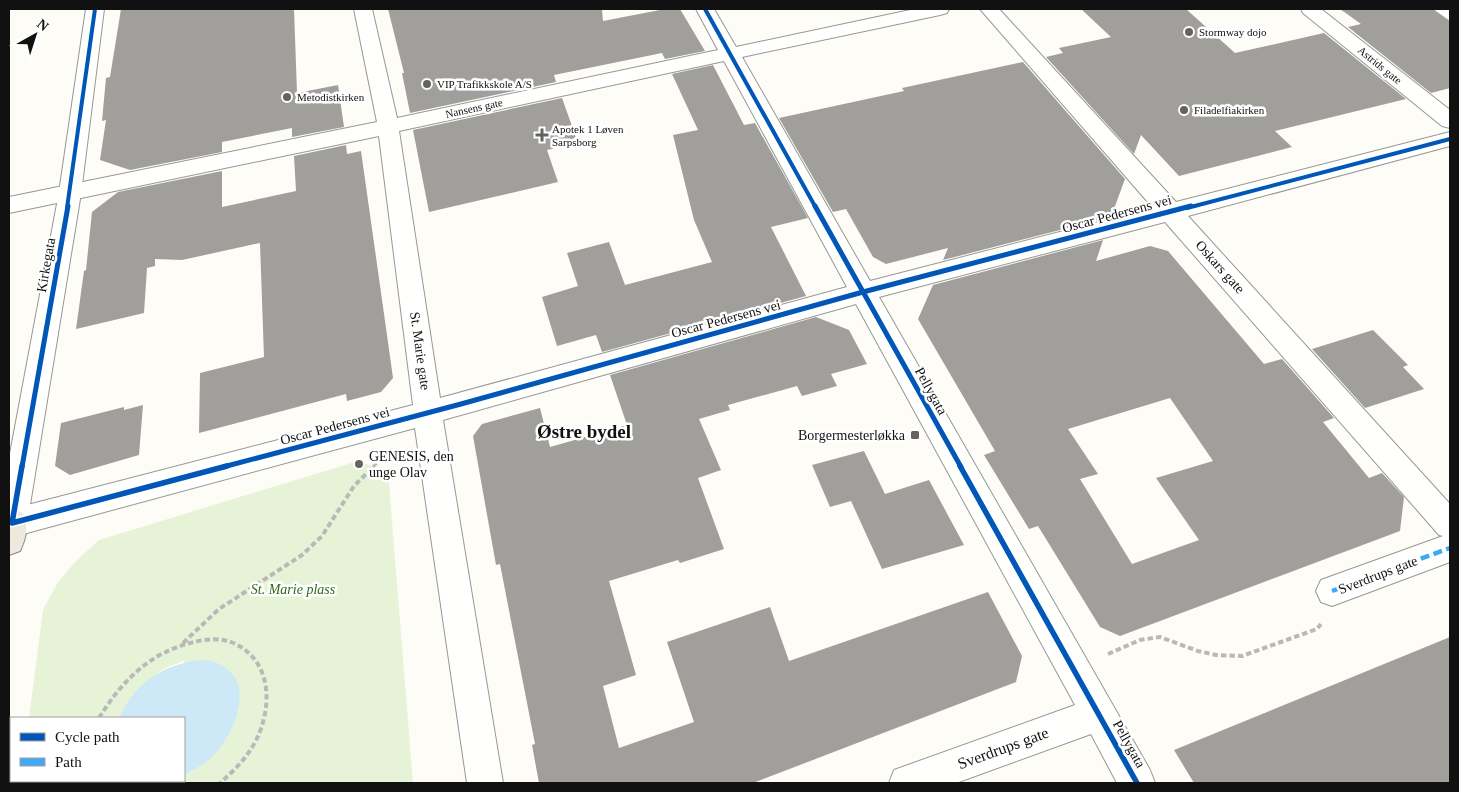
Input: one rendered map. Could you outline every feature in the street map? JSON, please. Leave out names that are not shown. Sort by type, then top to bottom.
[{"type":"street","name":"Kirkegata","points":[[10,530],[70,192],[95,9]]},
{"type":"street","name":"St. Marie gate","points":[[363,9],[388,126],[428,413],[430,441],[486,783]]},
{"type":"street","name":"Pellygata","points":[[705,9],[1137,783]]},
{"type":"street","name":"Nansens gate","points":[[9,205],[940,9]]},
{"type":"street","name":"Oskars gate","points":[[989,9],[1450,525]]},
{"type":"street","name":"Astrids gate","points":[[1310,9],[1450,121]]},
{"type":"street","name":"Oscar Pedersens vei","points":[[10,530],[864,292],[1450,139]]},
{"type":"street","name":"Sverdrups gate","points":[[1332,592],[1450,548]]},
{"type":"street","name":"Sverdrups gate","points":[[907,783],[1098,714]]},
{"type":"path","points":[[183,644],[218,609],[302,555],[322,536],[354,486],[380,460]]},
{"type":"path","points":[[100,717],[115,693],[134,671],[158,654],[183,644],[207,639],[230,642],[247,650],[259,664],[266,681],[268,701],[262,725],[251,748],[235,770],[220,783]]},
{"type":"green space","name":"St. Marie plass","points":[[358,461],[388,472],[413,783],[20,783],[185,782],[185,774],[194,770],[184,661],[165,668],[147,681],[121,717],[29,717],[43,610],[58,582],[76,561],[99,540]]},
{"type":"water","points":[[202,660],[215,662],[230,671],[237,681],[240,694],[235,721],[221,746],[206,762],[185,774],[185,717],[120,717],[133,695],[142,685],[164,670]]},
{"type":"building","points":[[121,9],[294,9],[297,93],[338,85],[344,127],[292,137],[292,128],[222,142],[222,152],[130,170],[100,160],[106,120],[102,121],[106,78],[110,77]]},
{"type":"building","points":[[388,9],[602,9],[603,21],[665,9],[680,9],[705,51],[665,59],[662,53],[554,75],[556,82],[410,113],[402,73],[404,73]]},
{"type":"building","points":[[1081,9],[1186,9],[1235,53],[1324,33],[1406,99],[1275,131],[1292,147],[1179,176],[1141,135],[1134,154],[1046,57],[1063,53],[1059,48],[1111,37]]},
{"type":"building","points":[[1340,9],[1433,9],[1450,21],[1450,88],[1431,93],[1348,27],[1361,24]]},
{"type":"building","points":[[1023,62],[1125,179],[1111,217],[943,260],[948,248],[886,264],[873,257],[846,209],[833,212],[779,118],[904,91],[902,88]]},
{"type":"building","points":[[713,65],[744,125],[755,123],[808,218],[771,227],[806,296],[602,352],[596,335],[557,346],[542,297],[578,286],[567,253],[609,242],[625,285],[712,262],[694,220],[673,135],[698,130],[672,74]]},
{"type":"building","points":[[562,98],[578,143],[547,150],[558,182],[429,212],[413,130]]},
{"type":"building","points":[[346,145],[347,154],[361,151],[393,378],[381,392],[347,401],[346,394],[199,433],[200,373],[264,357],[260,243],[182,260],[155,259],[155,266],[147,268],[144,313],[76,329],[84,271],[86,270],[92,212],[118,192],[222,171],[222,207],[296,191],[294,156]]},
{"type":"building","points":[[1103,240],[1096,261],[1150,246],[1168,251],[1264,364],[1282,359],[1334,418],[1323,422],[1369,478],[1382,473],[1404,497],[1400,531],[1120,636],[1100,627],[1038,526],[1029,529],[984,455],[995,451],[918,319],[933,285]],"holes":[[[1170,398],[1213,461],[1156,478],[1199,540],[1132,564],[1080,479],[1098,474],[1068,429]]]},
{"type":"building","points":[[816,317],[849,330],[867,364],[831,374],[837,386],[802,396],[797,386],[728,405],[730,410],[699,419],[721,470],[698,478],[724,549],[680,563],[678,560],[609,581],[636,675],[603,686],[619,748],[694,722],[667,642],[770,607],[789,661],[988,592],[1022,656],[1016,682],[753,783],[539,783],[532,745],[535,744],[500,564],[496,565],[473,436],[482,424],[540,408],[550,447],[627,425],[610,375]]},
{"type":"building","points":[[1373,330],[1408,365],[1403,367],[1424,389],[1365,408],[1312,349]]},
{"type":"building","points":[[143,405],[139,455],[70,475],[55,466],[61,423],[124,407],[124,410]]},
{"type":"building","points":[[864,451],[885,494],[929,480],[964,545],[882,569],[851,501],[830,507],[812,465]]},
{"type":"building","points":[[1450,637],[1450,783],[1194,783],[1174,750]]},
{"type":"marked path","points":[[1332,591],[1450,548]]},
{"type":"cycle path","points":[[95,9],[70,193],[12,523],[461,404],[863,292],[1450,139]]},
{"type":"cycle path","points":[[705,9],[1137,783]]},
{"type":"place","name":"Stormway dojo","points":[[1189,32]]},
{"type":"place","name":"VIP Trafikkskole A/S","points":[[427,84]]},
{"type":"place","name":"Metodistkirken","points":[[287,97]]},
{"type":"place","name":"Filadelfiakirken","points":[[1184,110]]},
{"type":"place","name":"Apotek 1 Løven Sarpsborg","points":[[542,135]]},
{"type":"place","name":"Borgermesterløkka","points":[[915,435]]},
{"type":"place","name":"GENESIS, den unge Olav","points":[[359,464]]},
{"type":"district","name":"Østre bydel","points":[[584,431]]}]
